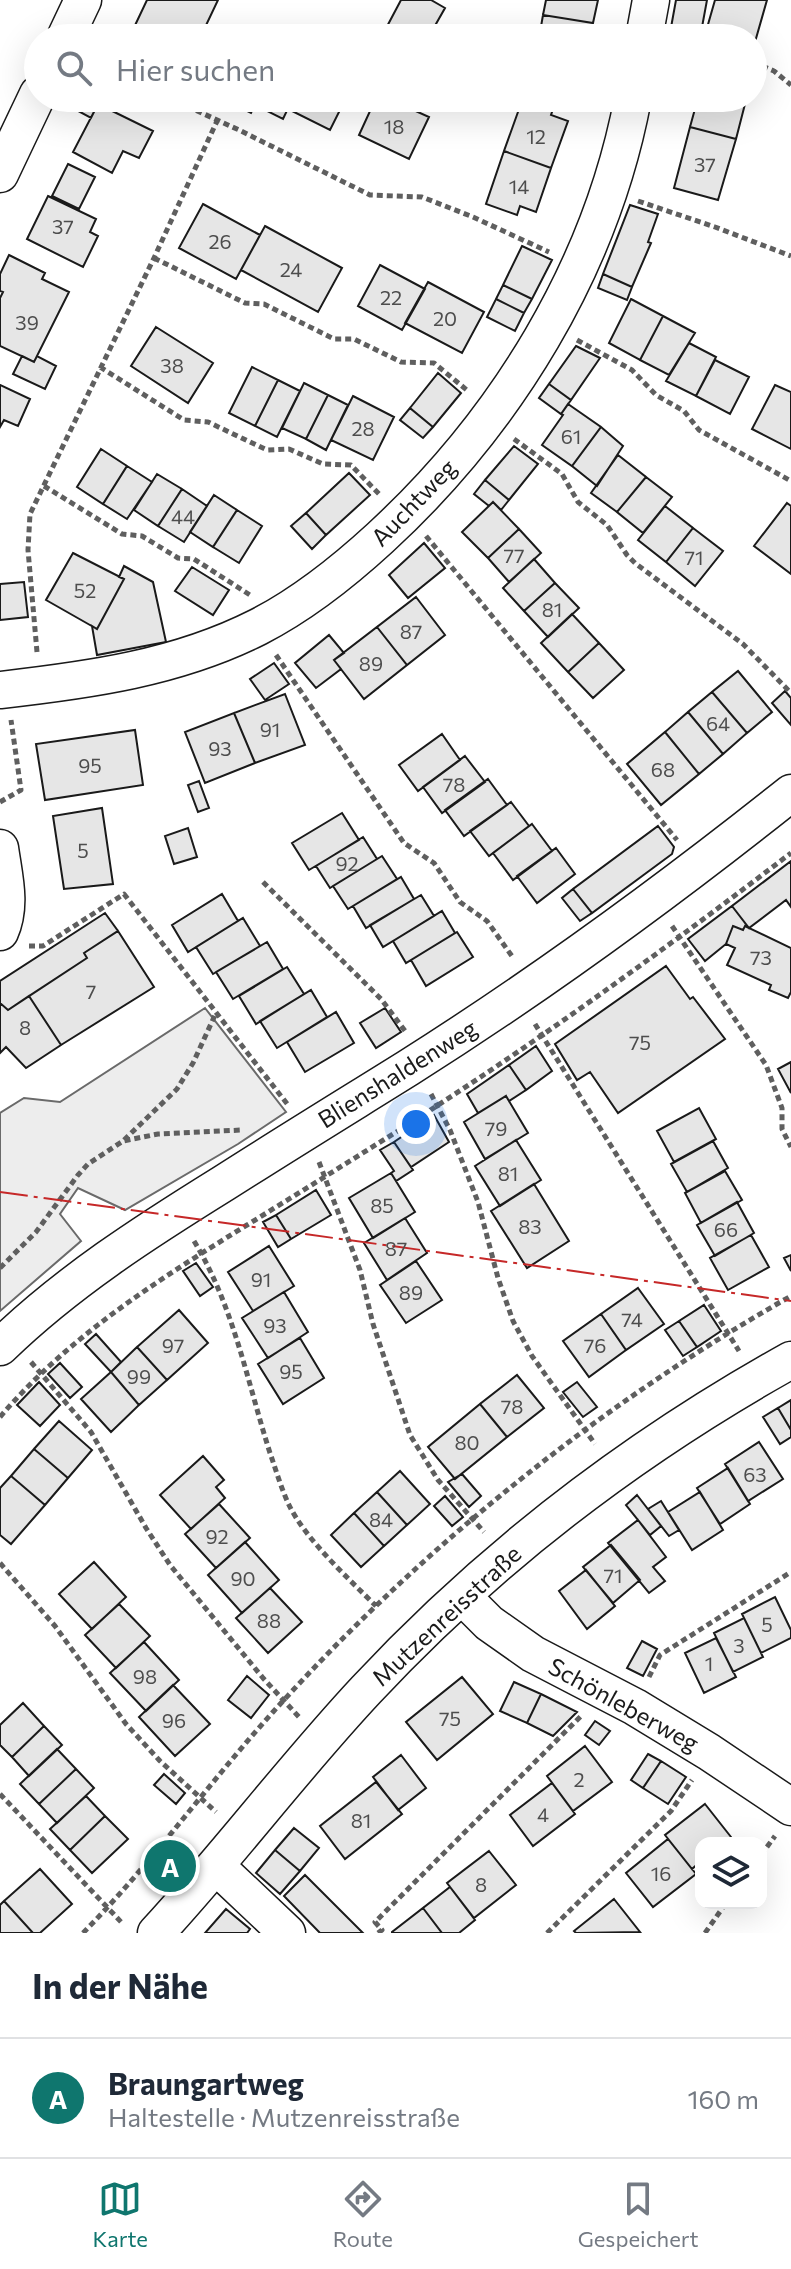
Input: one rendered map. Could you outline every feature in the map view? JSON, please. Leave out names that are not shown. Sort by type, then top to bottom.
[{"type":"street","points":[[72,24],[83,0]]},
{"type":"street","points":[[647,24],[651,0]]},
{"type":"street","points":[[0,174],[29,112]]},
{"type":"street","name":"Auchtweg","points":[[5,702],[42,685],[111,675],[180,659],[234,638],[282,614],[414,527],[439,478],[491,415],[550,325],[609,192],[630,112]]},
{"type":"street","name":"Blienshaldenweg","points":[[0,1347],[63,1291],[112,1254],[533,986],[791,793]]},
{"type":"street","points":[[0,848],[13,939]]},
{"type":"street","name":"Mutzenreisstraße","points":[[156,1933],[331,1728],[462,1596],[551,1518],[615,1470],[705,1409],[791,1360]]},
{"type":"street","name":"Schönleberweg","points":[[462,1596],[499,1631],[533,1654],[620,1699],[709,1752],[791,1807]]},
{"type":"street","points":[[216,1866],[287,1933]]},
{"type":"path","points":[[767,68],[791,85]]},
{"type":"path","points":[[198,112],[370,195],[422,197],[579,265]]},
{"type":"path","points":[[42,685],[31,595],[27,535],[30,514],[217,121]]},
{"type":"path","points":[[609,192],[791,256]]},
{"type":"path","points":[[154,258],[245,303],[264,304],[334,339],[354,339],[401,362],[434,363],[562,474],[578,502],[607,525],[635,563],[743,644],[791,693]]},
{"type":"path","points":[[550,325],[632,370],[656,395],[684,411],[699,430],[791,481]]},
{"type":"path","points":[[100,367],[184,420],[208,422],[267,450],[289,449],[323,464],[351,465],[414,527],[578,719],[696,867]]},
{"type":"path","points":[[44,486],[122,534],[142,536],[178,558],[194,559],[282,614]]},
{"type":"path","points":[[272,650],[404,843],[434,863],[460,902],[487,921],[518,964]]},
{"type":"path","points":[[0,802],[21,790],[5,702]]},
{"type":"path","points":[[0,1417],[40,1373],[146,1289],[565,1021],[791,853]]},
{"type":"path","points":[[263,882],[388,1007],[423,1058]]},
{"type":"path","points":[[13,939],[43,946],[124,894],[272,1085]]},
{"type":"path","points":[[681,937],[694,961],[766,1065],[782,1108],[782,1129],[791,1147]]},
{"type":"path","points":[[0,1268],[36,1232],[88,1164],[123,1141],[177,1089],[216,1013]]},
{"type":"path","points":[[542,1035],[728,1332]]},
{"type":"path","points":[[438,1105],[478,1202],[513,1321],[532,1356],[585,1430]]},
{"type":"path","points":[[123,1141],[158,1134],[249,1130]]},
{"type":"path","points":[[325,1177],[360,1270],[373,1324],[410,1435],[438,1480],[472,1519]]},
{"type":"path","points":[[201,1253],[211,1269],[229,1314],[256,1409],[290,1506],[311,1537],[376,1606]]},
{"type":"path","points":[[83,1933],[108,1908],[283,1701],[376,1606],[472,1519],[585,1430],[728,1332],[791,1296]]},
{"type":"path","points":[[40,1373],[99,1443],[170,1565],[283,1701]]},
{"type":"path","points":[[0,1563],[55,1626],[126,1724],[160,1761],[201,1798]]},
{"type":"path","points":[[378,1933],[382,1930],[375,1922],[555,1744],[620,1699],[660,1655],[791,1572]]},
{"type":"path","points":[[547,1933],[678,1804],[709,1752]]},
{"type":"path","points":[[0,1794],[132,1933]]},
{"type":"path","points":[[705,1933],[722,1909]]},
{"type":"shaded area","points":[[205,1008],[286,1112],[125,1210],[78,1188],[60,1214],[81,1241],[0,1311],[0,1113],[24,1098],[60,1102]]},
{"type":"building","points":[[147,0],[218,0],[207,24],[136,24]]},
{"type":"building","points":[[401,0],[431,0],[445,8],[436,24],[388,24]]},
{"type":"building","points":[[546,0],[598,0],[593,23],[543,15]]},
{"type":"building","points":[[676,0],[707,0],[703,24],[672,24]]},
{"type":"building","points":[[715,0],[767,0],[760,24],[708,24]]},
{"type":"building","points":[[543,15],[593,23],[593,24],[541,24]]},
{"type":"building","points":[[80,112],[94,112],[91,118]]},
{"type":"building","points":[[94,112],[114,112],[153,131],[139,158],[123,151],[112,173],[73,152]]},
{"type":"building","points":[[269,112],[286,112],[283,119]]},
{"type":"building","points":[[294,112],[339,112],[330,130]]},
{"type":"building","points":[[370,112],[418,112],[429,117],[409,159],[359,135]]},
{"type":"building","points":[[518,112],[552,112],[551,115],[568,121],[551,168],[504,151]]},
{"type":"building","points":[[694,112],[743,112],[736,139],[690,127]]},
{"type":"building","points":[[690,127],[736,139],[718,200],[674,188]]},
{"type":"building","points":[[504,151],[551,168],[536,212],[520,206],[517,215],[486,204]]},
{"type":"building","points":[[68,164],[95,177],[79,209],[52,196]]},
{"type":"building","points":[[48,196],[96,219],[90,232],[98,236],[83,267],[27,239]]},
{"type":"building","points":[[203,204],[260,235],[236,279],[179,248]]},
{"type":"building","points":[[630,205],[658,214],[648,242],[651,243],[632,287],[603,274]]},
{"type":"building","points":[[265,226],[342,268],[318,312],[241,270]]},
{"type":"building","points":[[522,246],[552,260],[532,299],[503,285]]},
{"type":"building","points":[[9,255],[45,273],[42,279],[69,292],[34,362],[0,346],[0,298],[3,292],[0,291],[0,274]]},
{"type":"building","points":[[380,265],[425,289],[402,330],[358,306]]},
{"type":"building","points":[[603,274],[632,287],[627,300],[598,288]]},
{"type":"building","points":[[428,282],[484,312],[462,353],[405,323]]},
{"type":"building","points":[[503,285],[532,299],[524,313],[496,299]]},
{"type":"building","points":[[496,299],[524,313],[515,331],[487,317]]},
{"type":"building","points":[[631,299],[663,316],[640,360],[609,343]]},
{"type":"building","points":[[663,316],[695,333],[669,375],[640,360]]},
{"type":"building","points":[[156,327],[213,363],[188,403],[131,366]]},
{"type":"building","points":[[689,343],[716,357],[696,396],[666,381]]},
{"type":"building","points":[[576,346],[600,358],[571,400],[549,384]]},
{"type":"building","points":[[22,356],[34,362],[37,356],[56,366],[45,389],[13,374]]},
{"type":"building","points":[[715,360],[749,377],[730,414],[696,396]]},
{"type":"building","points":[[252,367],[278,380],[255,426],[229,413]]},
{"type":"building","points":[[438,373],[461,393],[433,427],[410,408]]},
{"type":"building","points":[[278,380],[300,391],[277,437],[255,426]]},
{"type":"building","points":[[304,383],[328,395],[306,439],[282,428]]},
{"type":"building","points":[[549,384],[571,400],[561,414],[539,398]]},
{"type":"building","points":[[0,385],[30,399],[18,426],[4,420],[0,427]]},
{"type":"building","points":[[775,385],[791,392],[791,449],[752,429]]},
{"type":"building","points":[[328,395],[348,405],[326,450],[306,439]]},
{"type":"building","points":[[353,396],[394,417],[373,460],[331,440]]},
{"type":"building","points":[[568,404],[601,427],[572,466],[542,445]]},
{"type":"building","points":[[410,408],[433,427],[423,438],[400,420]]},
{"type":"building","points":[[601,427],[623,446],[597,486],[572,466]]},
{"type":"building","points":[[514,446],[538,464],[509,500],[485,480]]},
{"type":"building","points":[[101,449],[127,466],[103,504],[77,487]]},
{"type":"building","points":[[618,455],[646,477],[617,512],[591,493]]},
{"type":"building","points":[[127,466],[152,482],[127,519],[103,504]]},
{"type":"building","points":[[349,473],[370,495],[326,535],[306,513]]},
{"type":"building","points":[[157,474],[182,489],[158,526],[134,510]]},
{"type":"building","points":[[646,477],[672,497],[643,533],[617,512]]},
{"type":"building","points":[[485,480],[509,500],[501,510],[493,502],[489,506],[474,494]]},
{"type":"building","points":[[182,489],[207,506],[184,542],[158,526]]},
{"type":"building","points":[[214,495],[237,510],[213,547],[190,532]]},
{"type":"building","points":[[493,502],[519,529],[488,558],[462,532]]},
{"type":"building","points":[[787,503],[791,506],[791,574],[754,546]]},
{"type":"building","points":[[665,506],[693,528],[666,562],[638,540]]},
{"type":"building","points":[[237,510],[262,526],[239,563],[213,547]]},
{"type":"building","points":[[306,513],[326,535],[312,549],[291,526]]},
{"type":"building","points":[[693,528],[723,551],[695,586],[666,562]]},
{"type":"building","points":[[519,529],[541,553],[509,582],[488,558]]},
{"type":"building","points":[[424,543],[445,568],[408,598],[389,575]]},
{"type":"building","points":[[73,553],[124,579],[97,629],[46,600]]},
{"type":"building","points":[[534,559],[555,583],[524,611],[503,588]]},
{"type":"building","points":[[124,566],[153,582],[166,642],[97,655],[92,626],[97,629],[124,579],[119,577]]},
{"type":"building","points":[[192,567],[229,590],[213,615],[175,591]]},
{"type":"building","points":[[24,582],[28,617],[0,620],[0,584]]},
{"type":"building","points":[[555,583],[579,608],[548,637],[524,611]]},
{"type":"building","points":[[416,597],[445,635],[407,665],[377,627]]},
{"type":"building","points":[[572,614],[599,643],[568,672],[541,643]]},
{"type":"building","points":[[377,627],[407,665],[364,699],[334,660]]},
{"type":"building","points":[[329,635],[344,653],[334,660],[341,669],[316,688],[295,663]]},
{"type":"building","points":[[599,643],[624,670],[593,698],[568,672]]},
{"type":"building","points":[[274,663],[289,684],[265,700],[250,679]]},
{"type":"building","points":[[738,671],[772,712],[747,733],[712,692]]},
{"type":"building","points":[[785,691],[791,698],[791,725],[772,703]]},
{"type":"building","points":[[712,692],[747,733],[723,754],[688,712]]},
{"type":"building","points":[[285,694],[305,745],[255,763],[234,713]]},
{"type":"building","points":[[688,712],[723,754],[699,774],[665,732]]},
{"type":"building","points":[[234,713],[255,763],[205,783],[185,732]]},
{"type":"building","points":[[135,730],[143,785],[45,800],[36,744]]},
{"type":"building","points":[[665,732],[699,774],[661,805],[627,764]]},
{"type":"building","points":[[442,734],[460,760],[418,791],[399,765]]},
{"type":"building","points":[[465,756],[485,782],[442,813],[423,787]]},
{"type":"building","points":[[488,779],[507,805],[464,836],[445,810]]},
{"type":"building","points":[[199,781],[209,808],[198,812],[188,785]]},
{"type":"building","points":[[511,802],[529,826],[489,856],[470,831]]},
{"type":"building","points":[[102,808],[113,884],[64,889],[53,816]]},
{"type":"building","points":[[342,813],[359,840],[309,870],[292,843]]},
{"type":"building","points":[[532,824],[552,851],[513,880],[493,853]]},
{"type":"building","points":[[658,826],[674,847],[672,854],[592,913],[573,889]]},
{"type":"building","points":[[188,828],[197,857],[174,864],[165,836]]},
{"type":"building","points":[[363,837],[377,859],[330,888],[316,866]]},
{"type":"building","points":[[556,848],[575,874],[537,903],[517,876]]},
{"type":"building","points":[[382,856],[397,879],[348,909],[333,886]]},
{"type":"building","points":[[791,861],[791,907],[786,900],[749,928],[732,906]]},
{"type":"building","points":[[401,877],[414,899],[366,928],[353,906]]},
{"type":"building","points":[[573,889],[592,913],[580,921],[562,898]]},
{"type":"building","points":[[222,894],[238,921],[188,952],[172,925]]},
{"type":"building","points":[[421,895],[434,916],[383,947],[370,925]]},
{"type":"building","points":[[732,906],[749,928],[745,926],[743,930],[733,926],[726,944],[705,961],[688,939]]},
{"type":"building","points":[[442,911],[455,933],[406,963],[393,941]]},
{"type":"building","points":[[105,913],[118,931],[84,953],[87,958],[8,1010],[0,1003],[0,981]]},
{"type":"building","points":[[243,918],[260,946],[213,974],[196,947]]},
{"type":"building","points":[[733,926],[743,930],[745,926],[791,948],[791,992],[788,998],[769,990],[771,985],[727,965],[735,948],[726,944]]},
{"type":"building","points":[[118,931],[154,987],[61,1045],[29,996],[87,958],[84,953]]},
{"type":"building","points":[[457,932],[473,957],[426,986],[411,960]]},
{"type":"building","points":[[267,942],[283,969],[233,999],[216,972]]},
{"type":"building","points":[[666,966],[725,1039],[618,1113],[590,1072],[577,1080],[555,1044]]},
{"type":"building","points":[[287,967],[304,994],[256,1024],[239,996]]},
{"type":"building","points":[[311,990],[327,1017],[277,1048],[260,1021]]},
{"type":"building","points":[[29,996],[61,1045],[26,1068],[6,1047],[0,1053],[0,1003],[8,1010]]},
{"type":"building","points":[[385,1008],[401,1032],[376,1048],[360,1023]]},
{"type":"building","points":[[336,1012],[354,1043],[305,1072],[287,1042]]},
{"type":"building","points":[[536,1046],[552,1071],[526,1090],[509,1065]]},
{"type":"building","points":[[791,1062],[791,1093],[778,1069]]},
{"type":"building","points":[[509,1065],[526,1090],[509,1101],[506,1096],[478,1113],[467,1094]]},
{"type":"building","points":[[506,1096],[528,1133],[485,1159],[464,1122]]},
{"type":"building","points":[[699,1108],[716,1139],[674,1162],[657,1131]]},
{"type":"building","points":[[434,1115],[449,1142],[411,1167],[394,1142]]},
{"type":"building","points":[[516,1140],[541,1180],[500,1206],[475,1166]]},
{"type":"building","points":[[713,1141],[728,1168],[687,1192],[671,1164]]},
{"type":"building","points":[[394,1142],[413,1170],[396,1181],[391,1173],[394,1171],[380,1150]]},
{"type":"building","points":[[725,1171],[742,1200],[701,1223],[685,1193]]},
{"type":"building","points":[[391,1173],[415,1212],[373,1238],[349,1198]]},
{"type":"building","points":[[534,1184],[569,1241],[527,1268],[491,1211]]},
{"type":"building","points":[[316,1190],[331,1215],[291,1239],[276,1215]]},
{"type":"building","points":[[737,1202],[754,1233],[715,1256],[697,1225]]},
{"type":"building","points":[[276,1215],[291,1239],[278,1247],[263,1222]]},
{"type":"building","points":[[405,1218],[427,1253],[387,1280],[364,1243]]},
{"type":"building","points":[[751,1235],[769,1267],[728,1290],[710,1258]]},
{"type":"building","points":[[269,1246],[294,1286],[253,1311],[228,1272]]},
{"type":"building","points":[[791,1255],[791,1271],[784,1258]]},
{"type":"building","points":[[416,1261],[442,1300],[406,1323],[380,1285]]},
{"type":"building","points":[[196,1263],[213,1287],[200,1296],[183,1271]]},
{"type":"building","points":[[638,1288],[664,1324],[626,1350],[601,1314]]},
{"type":"building","points":[[284,1292],[308,1332],[268,1358],[242,1318]]},
{"type":"building","points":[[704,1305],[721,1331],[697,1347],[679,1321]]},
{"type":"building","points":[[179,1310],[208,1343],[167,1380],[137,1347]]},
{"type":"building","points":[[601,1314],[626,1350],[589,1377],[563,1341]]},
{"type":"building","points":[[679,1321],[697,1347],[683,1356],[665,1330]]},
{"type":"building","points":[[96,1334],[121,1362],[111,1372],[85,1344]]},
{"type":"building","points":[[300,1338],[324,1378],[283,1404],[258,1364]]},
{"type":"building","points":[[137,1347],[167,1380],[139,1405],[111,1372]]},
{"type":"building","points":[[60,1363],[82,1387],[70,1398],[48,1374]]},
{"type":"building","points":[[111,1372],[139,1405],[111,1432],[81,1399]]},
{"type":"building","points":[[517,1375],[544,1408],[507,1437],[480,1404]]},
{"type":"building","points":[[39,1382],[60,1405],[40,1426],[17,1405]]},
{"type":"building","points":[[577,1382],[597,1407],[583,1417],[563,1392]]},
{"type":"building","points":[[791,1400],[791,1430],[778,1408]]},
{"type":"building","points":[[480,1404],[507,1437],[455,1479],[428,1447]]},
{"type":"building","points":[[778,1408],[791,1430],[791,1437],[780,1444],[763,1417]]},
{"type":"building","points":[[59,1421],[92,1450],[68,1478],[34,1449]]},
{"type":"building","points":[[759,1442],[783,1479],[748,1501],[725,1464]]},
{"type":"building","points":[[34,1449],[68,1478],[45,1505],[11,1476]]},
{"type":"building","points":[[203,1456],[224,1480],[216,1487],[225,1498],[191,1529],[160,1495]]},
{"type":"building","points":[[728,1468],[750,1504],[720,1524],[697,1488]]},
{"type":"building","points":[[400,1471],[430,1504],[407,1525],[377,1492]]},
{"type":"building","points":[[462,1474],[481,1496],[469,1507],[448,1482]]},
{"type":"building","points":[[11,1476],[45,1505],[11,1544],[0,1535],[0,1488]]},
{"type":"building","points":[[377,1492],[407,1525],[384,1546],[354,1513]]},
{"type":"building","points":[[700,1492],[723,1530],[692,1550],[668,1512]]},
{"type":"building","points":[[637,1495],[661,1526],[650,1535],[626,1505]]},
{"type":"building","points":[[445,1496],[463,1517],[452,1526],[434,1506]]},
{"type":"building","points":[[661,1501],[679,1530],[669,1536],[648,1509]]},
{"type":"building","points":[[219,1504],[250,1538],[216,1568],[185,1534]]},
{"type":"building","points":[[354,1513],[384,1546],[361,1567],[331,1535]]},
{"type":"building","points":[[638,1520],[666,1557],[653,1567],[665,1581],[649,1593],[608,1543]]},
{"type":"building","points":[[245,1542],[279,1580],[242,1613],[208,1575]]},
{"type":"building","points":[[611,1545],[640,1580],[613,1603],[583,1567]]},
{"type":"building","points":[[94,1562],[126,1597],[92,1629],[59,1594]]},
{"type":"building","points":[[586,1570],[615,1606],[587,1629],[559,1591]]},
{"type":"building","points":[[270,1588],[302,1622],[268,1653],[236,1618]]},
{"type":"building","points":[[775,1597],[791,1630],[791,1638],[761,1653],[742,1614]]},
{"type":"building","points":[[119,1604],[150,1636],[116,1668],[85,1635]]},
{"type":"building","points":[[744,1618],[763,1657],[733,1672],[714,1633]]},
{"type":"building","points":[[716,1638],[736,1677],[704,1693],[685,1653]]},
{"type":"building","points":[[642,1641],[657,1649],[643,1676],[627,1668]]},
{"type":"building","points":[[144,1642],[179,1680],[146,1711],[110,1673]]},
{"type":"building","points":[[247,1676],[269,1695],[251,1718],[228,1700]]},
{"type":"building","points":[[462,1677],[493,1714],[437,1760],[406,1722]]},
{"type":"building","points":[[514,1682],[541,1694],[527,1723],[500,1711]]},
{"type":"building","points":[[173,1685],[210,1724],[175,1756],[139,1717]]},
{"type":"building","points":[[541,1694],[577,1712],[553,1736],[527,1723]]},
{"type":"building","points":[[23,1703],[44,1726],[12,1757],[0,1745],[0,1725]]},
{"type":"building","points":[[595,1721],[610,1731],[599,1745],[585,1735]]},
{"type":"building","points":[[44,1726],[62,1745],[29,1776],[12,1757]]},
{"type":"building","points":[[585,1746],[612,1782],[573,1811],[547,1776]]},
{"type":"building","points":[[57,1749],[76,1769],[39,1804],[20,1784]]},
{"type":"building","points":[[648,1754],[661,1761],[643,1788],[631,1780]]},
{"type":"building","points":[[401,1755],[426,1788],[398,1810],[373,1777]]},
{"type":"building","points":[[661,1761],[686,1777],[668,1804],[643,1788]]},
{"type":"building","points":[[76,1769],[94,1788],[57,1823],[39,1804]]},
{"type":"building","points":[[164,1774],[185,1793],[176,1804],[154,1785]]},
{"type":"building","points":[[376,1782],[402,1814],[345,1859],[320,1826]]},
{"type":"building","points":[[552,1783],[575,1814],[533,1846],[510,1815]]},
{"type":"building","points":[[86,1796],[105,1816],[70,1850],[50,1829]]},
{"type":"building","points":[[705,1804],[731,1837],[695,1837],[695,1866],[692,1869],[665,1835]]},
{"type":"building","points":[[105,1816],[128,1839],[92,1873],[70,1850]]},
{"type":"building","points":[[294,1828],[319,1848],[300,1871],[275,1850]]},
{"type":"building","points":[[668,1839],[695,1875],[653,1907],[626,1873]]},
{"type":"building","points":[[275,1850],[300,1871],[280,1894],[256,1873]]},
{"type":"building","points":[[489,1851],[516,1885],[474,1918],[447,1883]]},
{"type":"building","points":[[40,1869],[72,1904],[40,1933],[33,1933],[4,1901]]},
{"type":"building","points":[[305,1875],[363,1933],[320,1933],[284,1896]]},
{"type":"building","points":[[450,1887],[475,1920],[459,1933],[442,1933],[423,1908]]},
{"type":"building","points":[[614,1899],[640,1932],[574,1931]]},
{"type":"building","points":[[4,1901],[33,1933],[0,1933],[0,1905]]},
{"type":"building","points":[[423,1908],[442,1933],[392,1933],[392,1932]]},
{"type":"building","points":[[226,1909],[250,1929],[247,1933],[205,1933]]},
{"type":"power","points":[[0,1192],[791,1301]]},
{"type":"place","name":"Braungartweg","points":[[170,1866]]}]
